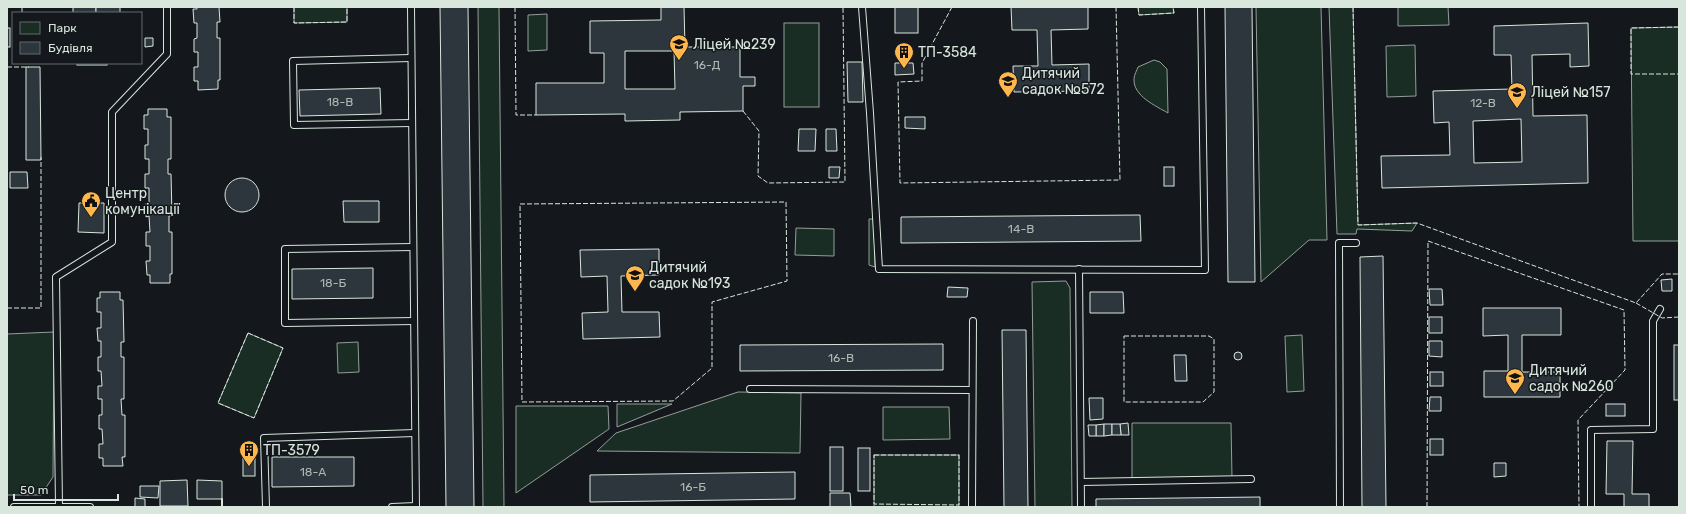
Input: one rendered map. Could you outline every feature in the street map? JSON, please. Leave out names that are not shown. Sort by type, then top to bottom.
[{"type":"lane","points":[[59,506],[56,277],[112,242],[112,112],[166,54],[167,7]]},
{"type":"lane","points":[[392,507],[416,507],[411,7]]},
{"type":"lane","points":[[862,7],[879,269],[1205,270],[1201,7]]},
{"type":"lane","points":[[411,58],[293,60],[294,125],[412,123]]},
{"type":"lane","points":[[1340,507],[1339,243],[1356,243]]},
{"type":"lane","points":[[413,248],[285,249],[285,322],[414,321]]},
{"type":"lane","points":[[1079,269],[1081,507]]},
{"type":"lane","points":[[1591,507],[1591,430],[1653,429],[1653,322],[1660,309]]},
{"type":"lane","points":[[972,507],[973,321]]},
{"type":"lane","points":[[750,389],[972,390]]},
{"type":"lane","points":[[266,507],[264,438],[415,433]]},
{"type":"lane","points":[[1081,482],[1251,479]]},
{"type":"lane","points":[[14,507],[90,507]]},
{"type":"green space","points":[[294,7],[347,7],[347,22],[294,23]]},
{"type":"green space","points":[[478,7],[499,7],[504,507],[483,507]]},
{"type":"green space","points":[[1138,7],[1173,7],[1174,13],[1139,15]]},
{"type":"green space","points":[[1256,7],[1321,7],[1327,240],[1309,240],[1261,282]]},
{"type":"green space","points":[[1329,7],[1353,7],[1358,225],[1417,223],[1412,231],[1357,229],[1356,234],[1337,234]]},
{"type":"green space","points":[[1398,7],[1448,7],[1449,25],[1398,26]]},
{"type":"green space","points":[[547,14],[547,50],[528,51],[528,15]]},
{"type":"green space","points":[[784,23],[819,23],[819,107],[784,107]]},
{"type":"green space","points":[[1679,27],[1679,241],[1633,241],[1631,28]]},
{"type":"green space","points":[[1415,45],[1416,96],[1387,97],[1386,46]]},
{"type":"green space","points":[[1154,60],[1160,62],[1167,69],[1168,113],[1146,100],[1137,90],[1135,85],[1134,77],[1138,67]]},
{"type":"green space","points":[[869,219],[874,219],[875,267],[869,265]]},
{"type":"green space","points":[[796,228],[834,229],[834,256],[795,255]]},
{"type":"green space","points":[[1066,281],[1070,288],[1072,507],[1035,507],[1032,282]]},
{"type":"green space","points":[[54,332],[53,477],[41,495],[7,495],[7,334]]},
{"type":"green space","points":[[248,333],[283,348],[254,418],[218,403]]},
{"type":"green space","points":[[1302,335],[1304,391],[1287,392],[1285,336]]},
{"type":"green space","points":[[358,342],[359,372],[338,373],[337,343]]},
{"type":"green space","points":[[738,392],[801,393],[800,453],[597,451],[616,433]]},
{"type":"green space","points":[[617,404],[672,404],[617,427]]},
{"type":"green space","points":[[516,406],[608,406],[609,429],[516,493]]},
{"type":"green space","points":[[883,407],[949,407],[950,439],[883,440]]},
{"type":"green space","points":[[1132,423],[1231,423],[1232,478],[1132,478]]},
{"type":"green space","points":[[874,455],[959,455],[959,507],[874,507]]},
{"type":"building","points":[[73,7],[96,7],[96,12],[73,12]]},
{"type":"building","points":[[96,7],[120,7],[120,12],[96,12]]},
{"type":"building","points":[[197,7],[219,7],[220,22],[217,22],[217,38],[220,38],[220,80],[218,80],[218,89],[198,90],[198,81],[194,81],[194,67],[198,67],[198,52],[194,52],[194,39],[197,38],[197,23],[194,23],[193,9],[197,9]]},
{"type":"building","points":[[440,7],[468,7],[474,507],[446,507]]},
{"type":"building","points":[[661,7],[684,7],[685,47],[740,47],[740,77],[755,77],[755,86],[743,86],[743,111],[680,112],[680,120],[625,121],[625,114],[536,115],[536,83],[604,83],[604,53],[590,53],[590,21],[661,20]],"holes":[[[625,51],[674,51],[675,89],[625,89]]]},
{"type":"building","points":[[895,7],[918,7],[918,33],[895,33]]},
{"type":"building","points":[[1011,7],[1088,7],[1088,29],[1051,30],[1052,65],[1089,64],[1089,91],[1014,92],[1013,66],[1038,66],[1037,30],[1012,30]]},
{"type":"building","points":[[1225,7],[1252,7],[1255,282],[1228,282]]},
{"type":"building","points":[[1588,23],[1589,66],[1570,67],[1570,54],[1532,55],[1533,116],[1587,115],[1588,183],[1382,188],[1381,156],[1450,155],[1449,122],[1434,123],[1433,91],[1512,89],[1511,55],[1494,55],[1494,26]],"holes":[[[1521,119],[1522,162],[1474,163],[1473,121]]]},
{"type":"building","points":[[7,28],[10,28],[10,47],[7,47]]},
{"type":"building","points":[[145,38],[153,38],[153,46],[145,47]]},
{"type":"building","points":[[847,62],[862,62],[863,102],[848,102]]},
{"type":"building","name":"ТП-3584","points":[[895,63],[913,63],[914,74],[895,75]]},
{"type":"building","points":[[77,64],[107,64],[107,65]]},
{"type":"building","points":[[26,67],[40,67],[41,160],[26,160]]},
{"type":"building","points":[[380,88],[381,114],[300,116],[299,90]]},
{"type":"building","points":[[148,109],[167,109],[167,117],[171,117],[171,159],[168,159],[168,174],[171,174],[172,216],[169,216],[169,232],[172,232],[172,274],[170,274],[170,283],[150,283],[150,275],[147,275],[146,261],[150,261],[150,246],[146,246],[146,232],[150,232],[149,216],[146,217],[146,203],[149,203],[149,188],[145,188],[145,174],[149,174],[149,159],[145,159],[145,145],[148,145],[148,129],[144,129],[144,115],[148,115]]},
{"type":"building","points":[[905,117],[925,117],[925,129],[905,128]]},
{"type":"building","points":[[799,129],[816,129],[815,151],[798,151]]},
{"type":"building","points":[[826,129],[836,129],[837,151],[826,151]]},
{"type":"building","points":[[829,167],[840,167],[839,178],[829,178]]},
{"type":"building","points":[[1164,167],[1174,167],[1174,186],[1164,186]]},
{"type":"building","points":[[10,172],[27,172],[28,188],[10,188]]},
{"type":"building","points":[[239,178],[245,178],[254,183],[258,189],[258,201],[254,207],[245,212],[239,212],[230,207],[225,198],[225,192],[230,183]]},
{"type":"building","points":[[343,201],[379,201],[379,222],[344,222]]},
{"type":"building","name":"Центр комунікації","points":[[79,203],[104,203],[104,233],[78,232]]},
{"type":"building","points":[[1140,215],[1141,241],[901,243],[901,217]]},
{"type":"building","points":[[659,249],[659,275],[621,276],[622,312],[659,312],[660,337],[583,339],[582,313],[608,312],[607,276],[581,277],[580,250]]},
{"type":"building","points":[[1383,256],[1386,507],[1362,507],[1360,257]]},
{"type":"building","points":[[373,268],[373,298],[292,299],[292,269]]},
{"type":"building","points":[[1672,279],[1672,291],[1662,291],[1661,280]]},
{"type":"building","points":[[948,287],[968,288],[967,297],[947,297]]},
{"type":"building","points":[[1429,289],[1442,289],[1443,305],[1430,305]]},
{"type":"building","points":[[100,292],[120,292],[120,300],[123,300],[124,342],[121,342],[121,357],[124,357],[124,399],[121,399],[122,415],[125,415],[125,457],[122,457],[123,466],[103,466],[103,458],[99,458],[99,444],[103,444],[102,429],[99,429],[99,415],[102,415],[102,399],[98,399],[98,386],[102,386],[101,371],[98,371],[98,357],[101,357],[101,341],[98,341],[97,328],[101,328],[101,312],[97,312],[97,298],[100,298]]},
{"type":"building","points":[[1090,292],[1123,292],[1124,313],[1090,313]]},
{"type":"building","points":[[1483,308],[1561,308],[1561,335],[1522,335],[1522,372],[1560,372],[1560,397],[1484,397],[1484,371],[1508,371],[1508,335],[1483,336]]},
{"type":"building","points":[[1429,317],[1442,317],[1442,333],[1429,333]]},
{"type":"building","points":[[1002,330],[1026,330],[1028,507],[1004,507]]},
{"type":"building","points":[[1429,341],[1442,341],[1442,357],[1429,356]]},
{"type":"building","points":[[943,344],[943,370],[740,371],[740,345]]},
{"type":"building","points":[[1674,345],[1679,345],[1679,400],[1674,400]]},
{"type":"building","points":[[1236,352],[1240,352],[1242,356],[1240,360],[1236,360],[1234,358],[1234,354]]},
{"type":"building","points":[[1174,355],[1186,355],[1187,381],[1175,381]]},
{"type":"building","points":[[1430,372],[1443,372],[1443,386],[1430,386]]},
{"type":"building","points":[[1430,397],[1441,397],[1441,411],[1429,411]]},
{"type":"building","points":[[1089,398],[1103,398],[1103,419],[1090,420]]},
{"type":"building","points":[[1606,404],[1625,404],[1625,416],[1606,416]]},
{"type":"building","points":[[1128,423],[1129,435],[1121,435],[1120,424]]},
{"type":"building","points":[[1104,424],[1104,436],[1096,436],[1096,425]]},
{"type":"building","points":[[1104,424],[1112,424],[1112,435],[1104,436]]},
{"type":"building","points":[[1112,424],[1120,424],[1121,435],[1112,435]]},
{"type":"building","points":[[1088,425],[1096,425],[1096,436],[1089,436]]},
{"type":"building","points":[[1430,439],[1443,439],[1443,455],[1430,455]]},
{"type":"building","points":[[1607,441],[1633,441],[1632,494],[1649,494],[1649,507],[1624,507],[1624,494],[1606,494]]},
{"type":"building","points":[[830,447],[843,447],[843,491],[830,491]]},
{"type":"building","points":[[858,448],[870,448],[870,491],[858,491]]},
{"type":"building","points":[[272,457],[354,457],[354,486],[272,487]]},
{"type":"building","name":"ТП-3579","points":[[243,458],[255,458],[255,476],[243,476]]},
{"type":"building","points":[[1494,463],[1506,463],[1506,476],[1494,477]]},
{"type":"building","points":[[795,472],[795,499],[590,502],[590,475]]},
{"type":"building","points":[[187,480],[188,506],[160,506],[160,481]]},
{"type":"building","points":[[197,480],[222,481],[222,499],[197,499]]},
{"type":"building","points":[[140,486],[159,486],[158,498],[140,497]]},
{"type":"building","points":[[830,493],[850,493],[851,507],[830,507]]},
{"type":"building","points":[[1260,497],[1260,507],[1096,507],[1096,499]]},
{"type":"building","points":[[135,498],[145,499],[145,507],[135,507]]},
{"type":"fence","points":[[22,7],[22,12]]},
{"type":"fence","points":[[294,7],[294,23],[347,22],[347,7]]},
{"type":"fence","points":[[515,7],[516,115],[536,115]]},
{"type":"fence","points":[[743,111],[759,131],[758,176],[768,183],[845,182],[843,7]]},
{"type":"fence","points":[[952,7],[922,63],[922,81],[898,82],[900,183],[1120,180],[1116,7]]},
{"type":"fence","points":[[1138,7],[1139,15],[1174,13],[1173,7]]},
{"type":"fence","points":[[1353,7],[1358,225],[1417,223],[1636,303],[1662,274],[1679,274]]},
{"type":"fence","points":[[1679,27],[1631,28],[1631,74],[1679,74]]},
{"type":"fence","points":[[7,67],[29,67]]},
{"type":"fence","points":[[7,308],[41,308],[41,157]]},
{"type":"fence","points":[[786,202],[787,281],[712,302],[712,368],[673,401],[522,402],[520,204],[786,202]]},
{"type":"fence","points":[[1427,507],[1428,241],[1624,310],[1625,370],[1578,420],[1579,507]]},
{"type":"fence","points":[[1636,303],[1662,318],[1679,317]]},
{"type":"fence","points":[[248,333],[283,348],[254,418],[218,403],[248,333]]},
{"type":"fence","points":[[1124,336],[1209,336],[1214,339],[1214,392],[1203,402],[1124,402],[1124,336]]},
{"type":"fence","points":[[874,455],[959,455],[959,505],[874,504],[874,455]]},
{"type":"wall","points":[[222,499],[222,507]]},
{"type":"place","name":"Ліцей №239","points":[[679,61]]},
{"type":"place","name":"ТП-3584","points":[[904,69]]},
{"type":"place","name":"Дитячий садок №572","points":[[1008,98]]},
{"type":"place","name":"Ліцей №157","points":[[1517,109]]},
{"type":"place","name":"Центр комунікації","points":[[91,218]]},
{"type":"place","name":"Дитячий садок №193","points":[[635,292]]},
{"type":"place","name":"Дитячий садок №260","points":[[1515,395]]},
{"type":"place","name":"ТП-3579","points":[[249,467]]}]
